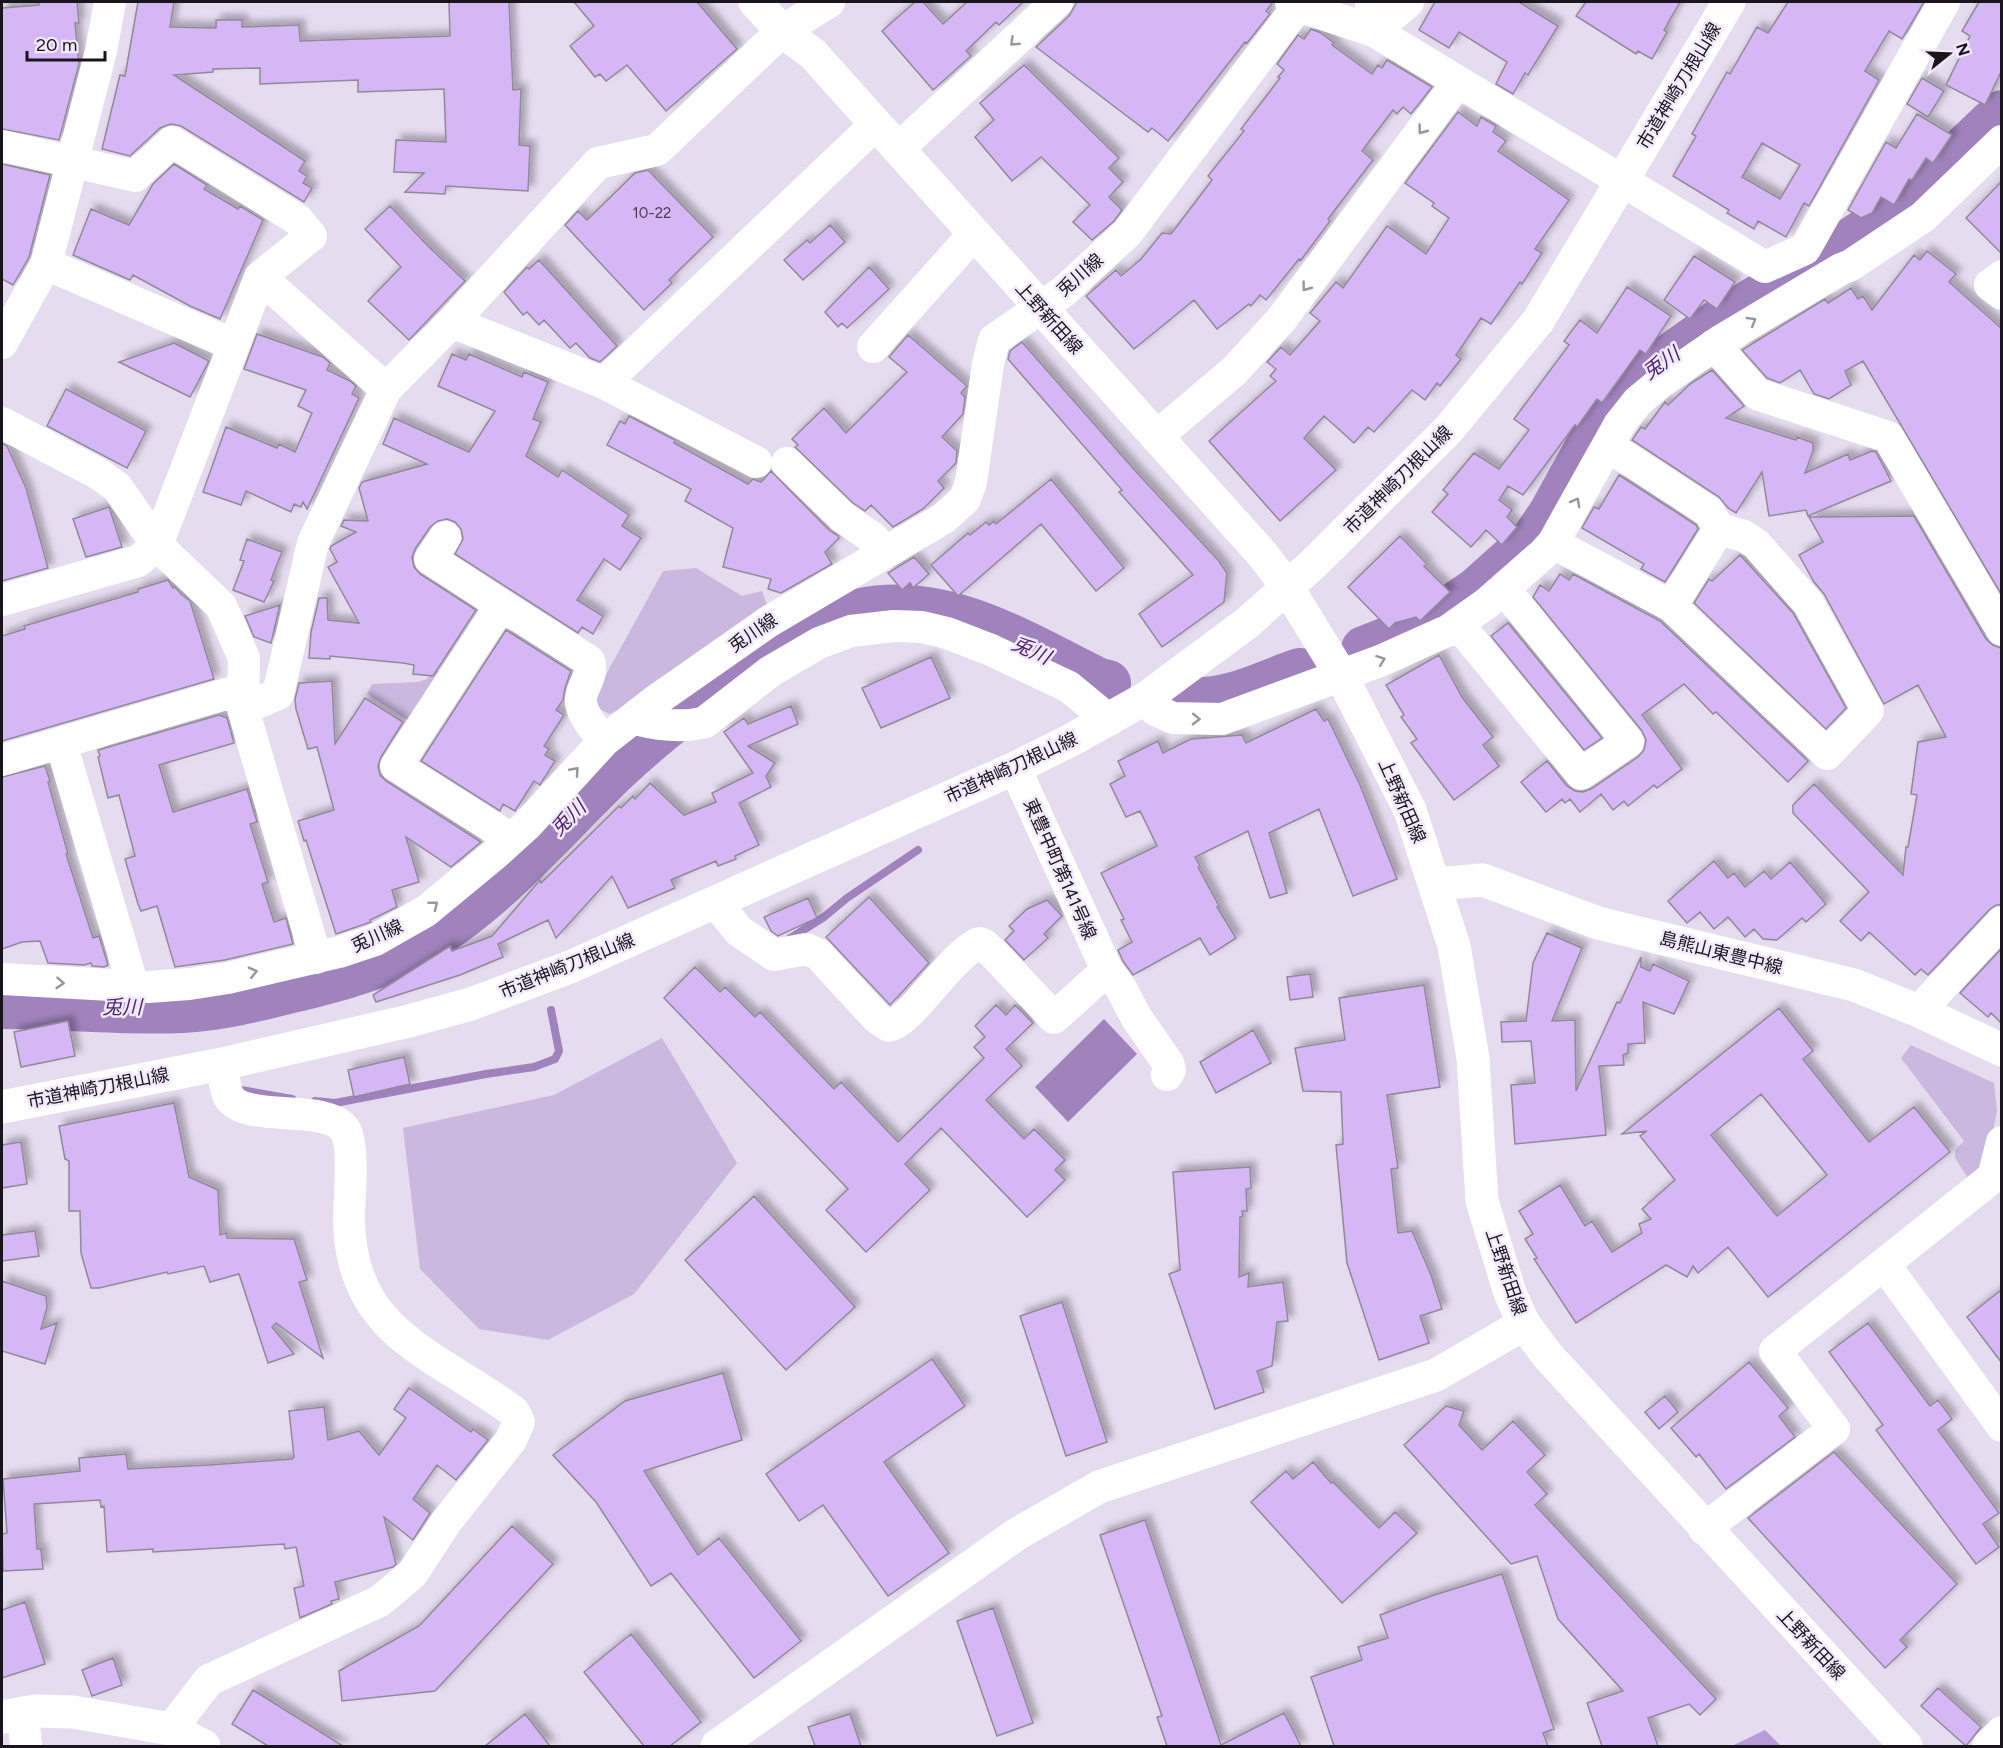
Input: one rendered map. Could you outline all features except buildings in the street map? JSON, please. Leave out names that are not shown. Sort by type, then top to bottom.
[{"type":"street","points":[[2,343],[46,264],[101,51],[110,2]]},
{"type":"street","name":"上野新田線","points":[[755,2],[782,31],[813,54],[1263,555],[1287,587],[1333,662],[1410,810],[1435,884],[1454,946],[1473,1058],[1482,1201],[1510,1293],[1524,1324],[1548,1356],[1704,1529],[1906,1746]]},
{"type":"street","points":[[2,760],[61,743],[243,699],[278,694],[313,543],[386,389],[452,322],[598,163],[657,150],[782,31],[830,2]]},
{"type":"street","points":[[898,149],[1057,2]]},
{"type":"street","points":[[1372,16],[1408,2]]},
{"type":"street","name":"市道神崎刀根山線","points":[[2,1107],[222,1064],[409,1021],[471,1004],[570,968],[1015,768],[1109,720],[1146,698],[1247,623],[1311,566],[1448,430],[1538,321],[1730,2]]},
{"type":"street","points":[[1294,4],[1372,16],[1457,83],[1765,267],[1805,249],[1944,2]]},
{"type":"street","name":"兎川線","points":[[2,979],[148,987],[208,982],[339,952],[375,940],[414,920],[512,839],[604,741],[647,721],[768,622],[944,518],[965,499],[971,482],[994,340],[1063,292],[1127,233],[1294,4]]},
{"type":"street","points":[[1156,437],[1234,371],[1281,320],[1457,83]]},
{"type":"street","points":[[604,383],[876,124]]},
{"type":"street","points":[[1146,698],[1155,710],[1166,716],[1183,719],[1222,719],[1333,662],[1425,642],[1458,624],[1504,589],[1552,543],[1624,418],[1638,401],[1714,345],[1841,269],[1851,266],[1905,231],[1926,215],[2001,141]]},
{"type":"street","points":[[2,146],[135,176],[172,142],[298,220],[311,236],[260,277],[157,545],[138,561],[2,600]]},
{"type":"street","points":[[873,346],[974,234]]},
{"type":"street","points":[[46,264],[234,345]]},
{"type":"street","points":[[2001,276],[1990,285],[2001,294]]},
{"type":"street","points":[[260,277],[386,389]]},
{"type":"street","points":[[452,322],[604,383],[756,462]]},
{"type":"street","points":[[1714,345],[1757,394],[1888,436],[2001,630]]},
{"type":"street","points":[[2,423],[97,473],[117,487],[157,545],[220,606],[244,658],[243,699],[316,957]]},
{"type":"street","points":[[1552,543],[1671,606],[1827,754],[1868,711],[1808,603],[1756,544],[1744,536],[1719,529],[1709,512],[1608,446]]},
{"type":"street","points":[[787,463],[836,511],[873,538],[885,553]]},
{"type":"street","points":[[1671,606],[1719,529]]},
{"type":"street","points":[[445,537],[430,559],[589,661],[591,673],[582,692],[581,705],[587,718],[604,741]]},
{"type":"street","points":[[1458,624],[1581,774],[1628,742],[1504,589]]},
{"type":"street","points":[[501,605],[396,766],[512,839]]},
{"type":"street","points":[[647,721],[698,724],[710,719],[783,663],[819,643],[851,631],[894,626],[922,627],[975,643],[1069,687],[1109,720]]},
{"type":"street","points":[[244,658],[288,652]]},
{"type":"street","points":[[61,743],[133,986]]},
{"type":"street","name":"東豊中町第141号線","points":[[1015,768],[1107,970],[1121,988],[1136,1017],[1168,1063],[1170,1070],[1167,1075]]},
{"type":"street","name":"島熊山東豊中線","points":[[1435,884],[1484,880],[1598,923],[1854,984],[1919,1011],[2001,1050]]},
{"type":"street","points":[[716,903],[739,931],[774,955],[806,949],[818,954],[877,1018],[889,1026],[901,1021],[939,976],[979,943],[993,953],[1054,1018],[1107,970]]},
{"type":"street","points":[[1919,1011],[2001,922]]},
{"type":"street","points":[[171,1729],[209,1680],[380,1601],[412,1575],[446,1522],[511,1440],[519,1422],[511,1410],[406,1339],[384,1321],[374,1309],[365,1293],[352,1257],[349,1222],[350,1147],[346,1130],[339,1123],[326,1117],[292,1115],[237,1105],[228,1095],[222,1064]]},
{"type":"street","points":[[1704,1529],[1834,1429],[1775,1351],[1993,1177],[2001,1142]]},
{"type":"street","points":[[1884,1264],[2001,1426]]},
{"type":"street","points":[[717,1746],[1017,1534],[1099,1487],[1436,1374],[1524,1324]]},
{"type":"street","points":[[26,1746],[12,1715],[36,1711],[72,1712],[171,1729],[204,1746]]},
{"type":"street","points":[[1988,1746],[2001,1732]]},
{"type":"shaded area","points":[[696,568],[742,596],[762,591],[770,613],[630,709],[617,710],[610,714],[595,707],[592,700],[663,571]]},
{"type":"shaded area","points":[[435,669],[444,674],[412,723],[367,694],[372,684],[418,682],[427,679]]},
{"type":"shaded area","points":[[1104,1019],[1137,1054],[1068,1122],[1035,1087]]},
{"type":"shaded area","points":[[662,1038],[737,1163],[634,1294],[548,1340],[479,1329],[420,1269],[403,1128],[554,1095]]},
{"type":"shaded area","points":[[1911,1045],[1994,1083],[1997,1111],[1991,1140],[1980,1167],[1968,1178],[1955,1158],[1955,1150],[1964,1141],[1901,1058]]},
{"type":"shaded area","points":[[1765,1730],[1781,1746],[1732,1746]]},
{"type":"waterway","name":"兎川","points":[[1364,649],[1418,628],[1439,616],[1477,590],[1534,539],[1551,514],[1608,411],[1635,381],[1720,321],[1905,205],[2002,113]]},
{"type":"waterway","name":"兎川","points":[[2,1006],[137,1011],[210,1007],[251,1000],[333,980],[399,956],[460,918],[488,896],[616,770],[687,710],[775,647],[820,623],[843,615],[893,608],[943,613],[989,628],[1035,648],[1099,681],[1108,683]]},
{"type":"waterway","name":"兎川","points":[[1195,700],[1235,695],[1300,671]]},
{"type":"waterway","points":[[789,939],[918,850]]},
{"type":"waterway","points":[[315,1101],[335,1103],[534,1067],[555,1059],[559,1051],[551,1010]]},
{"type":"waterway","points":[[241,1090],[292,1099]]}]
